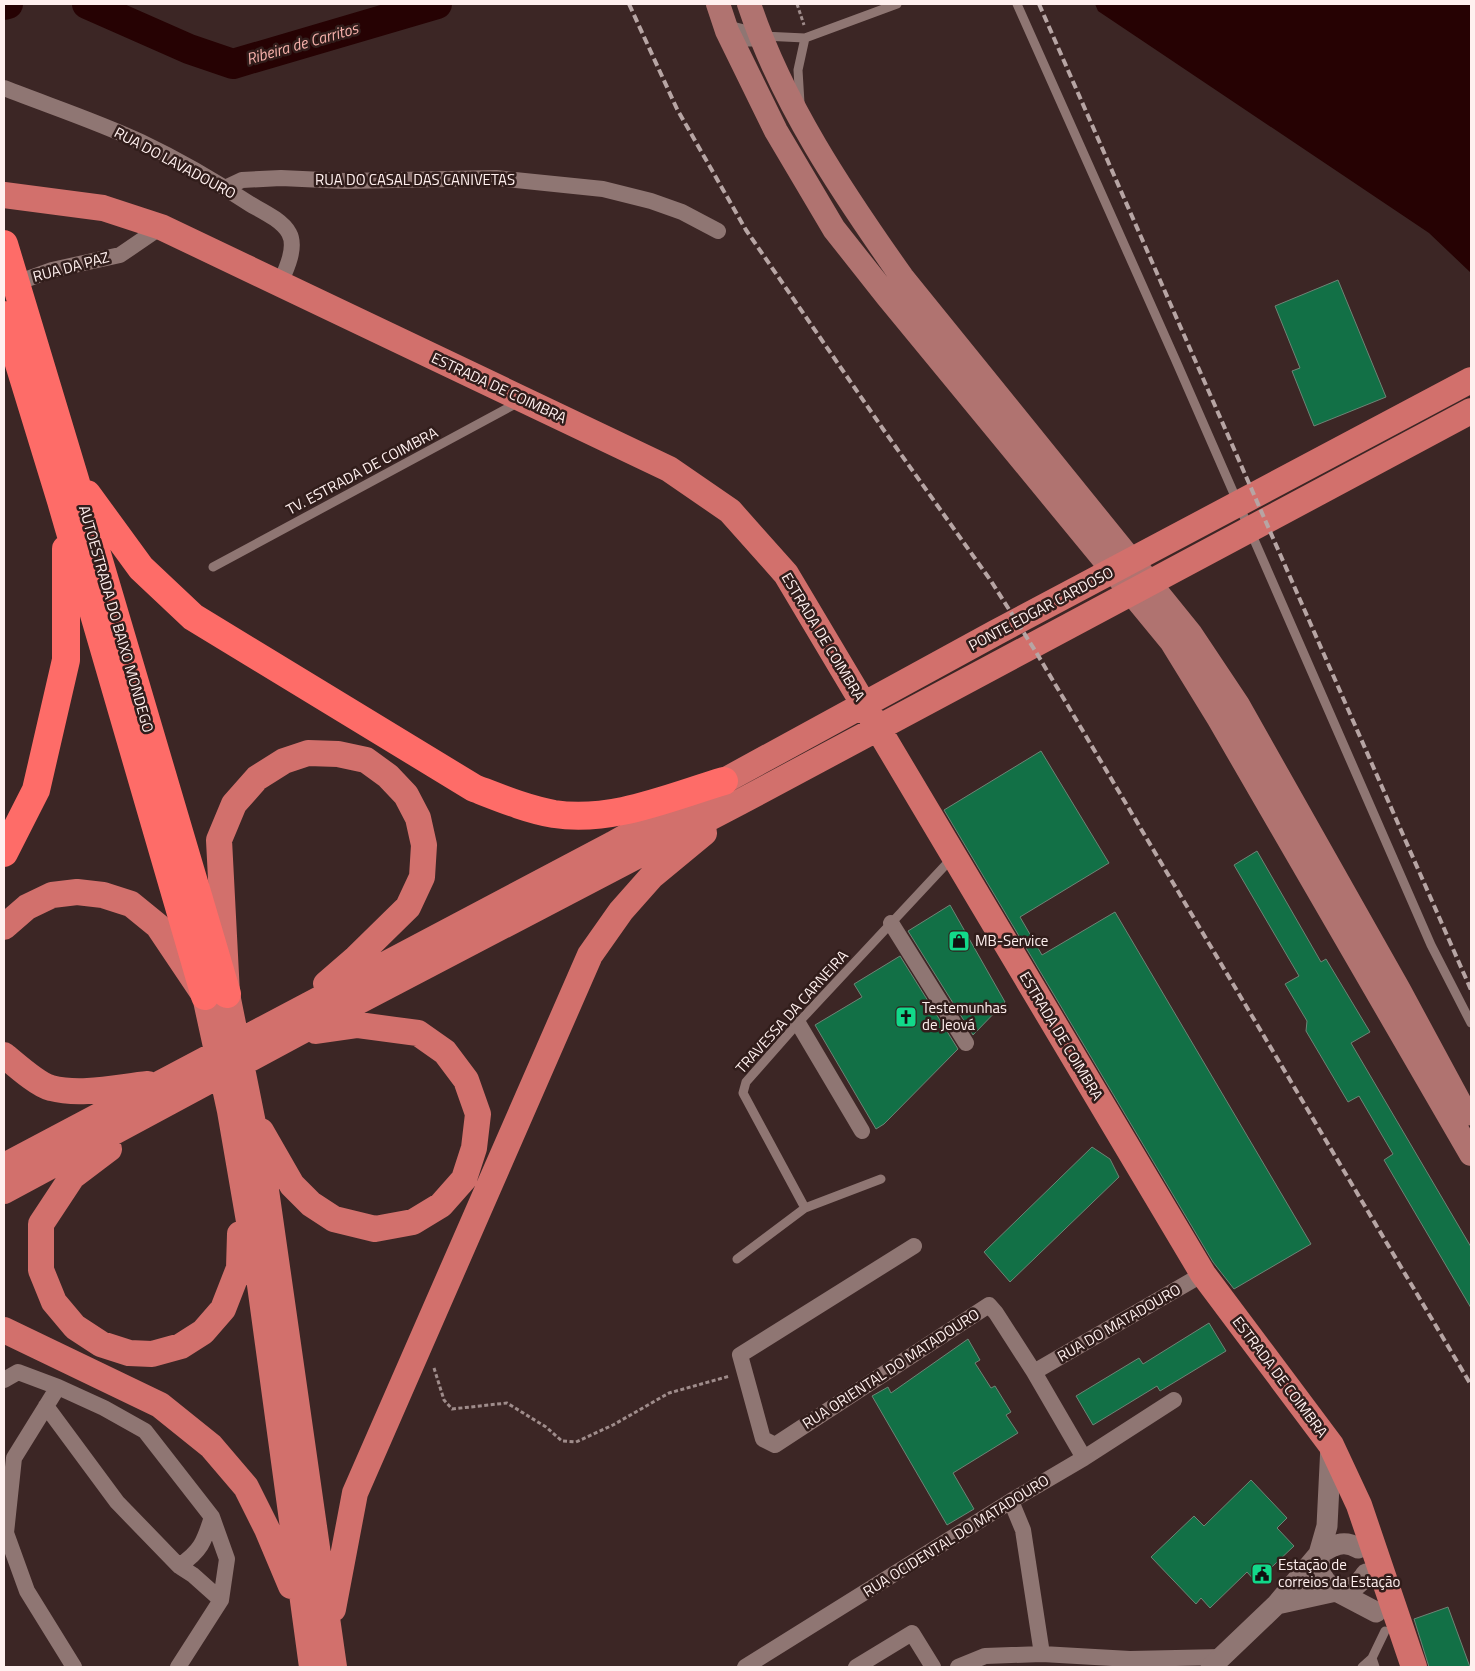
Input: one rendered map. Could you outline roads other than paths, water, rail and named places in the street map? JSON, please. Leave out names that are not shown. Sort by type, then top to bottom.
[{"type":"highway","name":"AUTOESTRADA DO BAIXO MONDEGO","points":[[4,244],[24,347],[61,501],[216,995]]},
{"type":"highway","name":"AUTOESTRADA DO BAIXO MONDEGO","points":[[4,315],[24,347],[74,476],[216,995]]},
{"type":"highway","points":[[74,476],[141,568],[193,617],[474,788],[510,802],[554,814],[588,816],[622,812],[724,781]]},
{"type":"highway","points":[[4,853],[36,790],[66,660],[67,556],[61,501]]},
{"type":"main road","points":[[718,4],[727,31],[776,131],[834,229],[1171,641],[1219,719],[1471,1154]]},
{"type":"main road","points":[[749,4],[760,36],[800,121],[858,215],[902,276],[1190,633],[1238,705],[1399,990],[1471,1124]]},
{"type":"main road","name":"ESTRADA DE COIMBRA","points":[[4,195],[103,208],[161,227],[669,469],[730,511],[786,574],[1203,1274],[1331,1445],[1359,1505],[1367,1560]]},
{"type":"main road","name":"PONTE EDGAR CARDOSO","points":[[618,853],[724,781],[1471,380]]},
{"type":"main road","name":"PONTE EDGAR CARDOSO","points":[[618,853],[740,802],[1471,411]]},
{"type":"main road","points":[[291,1025],[408,907],[422,877],[424,845],[418,818],[406,795],[388,776],[366,760],[338,754],[308,753],[284,761],[257,778],[234,804],[219,840],[216,995],[242,1179],[319,1634]]},
{"type":"main road","points":[[312,1667],[355,1493],[590,955],[622,911],[652,876],[740,802]]},
{"type":"main road","points":[[4,1191],[170,1090],[618,853]]},
{"type":"main road","points":[[4,927],[26,907],[52,895],[77,892],[103,895],[131,904],[158,926],[216,995],[252,1115],[266,1193],[319,1634]]},
{"type":"main road","points":[[252,1115],[292,1185],[311,1204],[334,1219],[375,1229],[413,1222],[441,1205],[464,1179],[474,1148],[478,1114],[466,1080],[445,1052],[418,1033],[358,1025],[291,1025]]},
{"type":"main road","points":[[4,1055],[50,1088],[84,1092],[170,1090]]},
{"type":"main road","points":[[170,1090],[72,1177],[41,1224],[41,1270],[54,1302],[75,1328],[101,1344],[129,1353],[152,1354],[180,1346],[203,1332],[223,1308],[239,1268],[242,1179]]},
{"type":"main road","points":[[4,1166],[170,1090]]},
{"type":"main road","points":[[4,1330],[160,1405],[211,1446],[246,1487],[334,1667]]},
{"type":"main road","points":[[1367,1560],[1380,1621],[1397,1667]]},
{"type":"main road","points":[[1367,1560],[1414,1667]]},
{"type":"street","points":[[727,31],[747,36],[760,36]]},
{"type":"street","name":"RUA DO LAVADOURO","points":[[4,88],[58,107],[142,143],[225,188],[280,223],[290,235],[290,257],[280,284]]},
{"type":"street","name":"RUA DO CASAL DAS CANIVETAS","points":[[225,188],[242,180],[281,178],[345,181],[496,178],[603,189],[651,201],[682,212],[718,231]]},
{"type":"street","name":"RUA DA PAZ","points":[[4,287],[52,270],[120,255],[161,227]]},
{"type":"street","points":[[891,923],[966,1043]]},
{"type":"street","points":[[798,1023],[862,1130]]},
{"type":"street","name":"RUA ORIENTAL DO MATADOURO","points":[[914,1246],[740,1355],[763,1439],[775,1445],[989,1305],[1034,1372]]},
{"type":"street","name":"RUA DO MATADOURO","points":[[1034,1372],[1203,1274]]},
{"type":"street","points":[[4,1380],[18,1372],[58,1387],[104,1408],[145,1431],[212,1517],[227,1559],[221,1600],[178,1667]]},
{"type":"street","points":[[1034,1372],[1084,1458]]},
{"type":"street","points":[[58,1387],[14,1458],[6,1534],[27,1591],[74,1667]]},
{"type":"street","name":"RUA OCIDENTAL DO MATADOURO","points":[[745,1667],[1084,1458],[1174,1400]]},
{"type":"street","points":[[46,1406],[117,1502],[179,1566],[193,1575],[221,1600]]},
{"type":"street","points":[[1331,1445],[1327,1526],[1319,1554],[1319,1567],[1325,1584],[1380,1621]]},
{"type":"street","points":[[1012,1501],[1023,1530],[1042,1654]]},
{"type":"street","points":[[179,1566],[193,1556],[204,1540],[212,1517]]},
{"type":"street","points":[[958,1667],[985,1656],[1042,1654],[1074,1661],[1130,1659],[1217,1662],[1276,1604],[1319,1554],[1338,1544],[1352,1544],[1367,1560],[1360,1584],[1353,1588],[1276,1604]]},
{"type":"street","points":[[856,1667],[912,1633],[933,1667]]},
{"type":"lane","points":[[760,36],[804,38],[897,4]]},
{"type":"lane","points":[[1017,4],[1176,361],[1431,945],[1471,1023]]},
{"type":"lane","points":[[800,121],[798,70],[804,38]]},
{"type":"lane","name":"TV. ESTRADA DE COIMBRA","points":[[214,567],[523,399]]},
{"type":"lane","name":"TRAVESSA DA CARNEIRA","points":[[806,1208],[743,1093],[746,1082],[798,1023],[954,856]]},
{"type":"lane","points":[[737,1259],[806,1208],[881,1179]]},
{"type":"lane","points":[[1375,1667],[1372,1658],[1380,1621]]},
{"type":"lane","points":[[1362,1667],[1372,1658]]},
{"type":"waterway","name":"Ribeira de Carritos","points":[[4,5],[8,4]]},
{"type":"waterway","name":"Ribeira de Carritos","points":[[87,4],[189,49],[233,64],[437,4]]},
{"type":"railway","points":[[629,4],[677,109],[746,230],[883,429],[991,581],[1036,652],[1471,1385]]},
{"type":"railway","points":[[1039,4],[1471,990]]},
{"type":"place","name":"MB-Service","points":[[959,941]]},
{"type":"place","name":"Testemunhas de Jeová","points":[[906,1017]]},
{"type":"place","name":"Estação de correios da Estação","points":[[1262,1574]]}]
